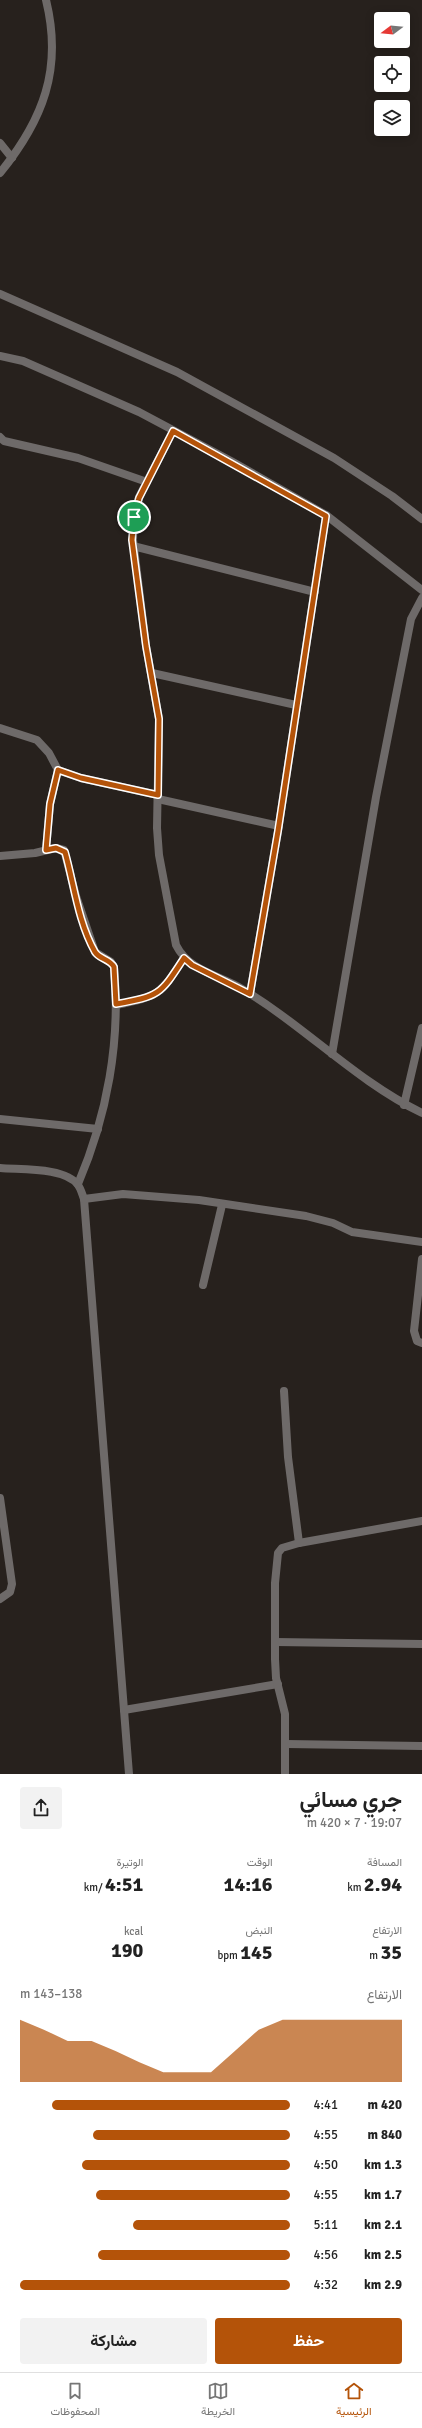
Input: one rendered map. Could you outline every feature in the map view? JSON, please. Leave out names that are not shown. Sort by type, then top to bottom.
[{"type":"street","points":[[0,173],[32,129],[44,98],[50,74],[52,43],[46,0]]},
{"type":"street","points":[[0,143],[12,158]]},
{"type":"street","points":[[0,294],[177,372],[334,458],[392,496],[422,519]]},
{"type":"street","points":[[0,356],[23,361],[139,412],[326,516],[422,590]]},
{"type":"street","points":[[173,431],[139,498],[134,517],[133,546],[159,719],[159,856],[176,945],[184,958],[192,965],[250,994],[371,1084],[404,1105],[422,1113]]},
{"type":"street","points":[[0,437],[4,441],[100,465],[147,482]]},
{"type":"street","points":[[250,994],[279,826],[296,705],[326,516]]},
{"type":"street","points":[[133,546],[315,592]]},
{"type":"street","points":[[332,1054],[376,797],[410,619],[422,598]]},
{"type":"street","points":[[152,673],[296,705]]},
{"type":"street","points":[[0,728],[37,740],[49,753],[58,770],[50,804],[46,850]]},
{"type":"street","points":[[58,770],[81,778],[279,826]]},
{"type":"street","points":[[0,856],[35,853],[56,848],[65,852],[76,896],[95,952],[111,962],[114,967],[116,1004],[112,1067],[98,1129],[90,1156],[78,1184]]},
{"type":"street","points":[[116,1004],[148,998],[162,991],[184,958]]},
{"type":"street","points":[[404,1105],[422,1028]]},
{"type":"street","points":[[0,1119],[98,1129]]},
{"type":"street","points":[[0,1168],[60,1174],[70,1178],[78,1184],[84,1199],[129,1774]]},
{"type":"street","points":[[84,1199],[122,1194],[192,1199],[222,1205],[306,1216],[333,1223],[352,1232],[422,1242]]},
{"type":"street","points":[[203,1285],[222,1205]]},
{"type":"street","points":[[422,1260],[414,1331],[417,1341],[422,1344]]},
{"type":"street","points":[[284,1391],[288,1457],[299,1543]]},
{"type":"street","points":[[0,1498],[12,1584],[10,1592],[0,1599]]},
{"type":"street","points":[[285,1774],[285,1714],[278,1684],[275,1642],[278,1553],[282,1548],[299,1543],[422,1521]]},
{"type":"street","points":[[275,1642],[422,1644]]},
{"type":"street","points":[[124,1710],[278,1684]]},
{"type":"street","points":[[286,1744],[422,1746]]},
{"type":"route","points":[[173,431],[232,461],[326,516],[265,915],[250,994],[228,981],[192,965],[184,958],[162,991],[148,998],[116,1004],[113,964],[95,952],[76,896],[65,852],[64,850],[56,848],[46,850],[50,804],[58,770],[81,778],[158,795],[159,719],[154,681],[146,646],[132,540],[134,517],[139,498],[173,431]]}]
